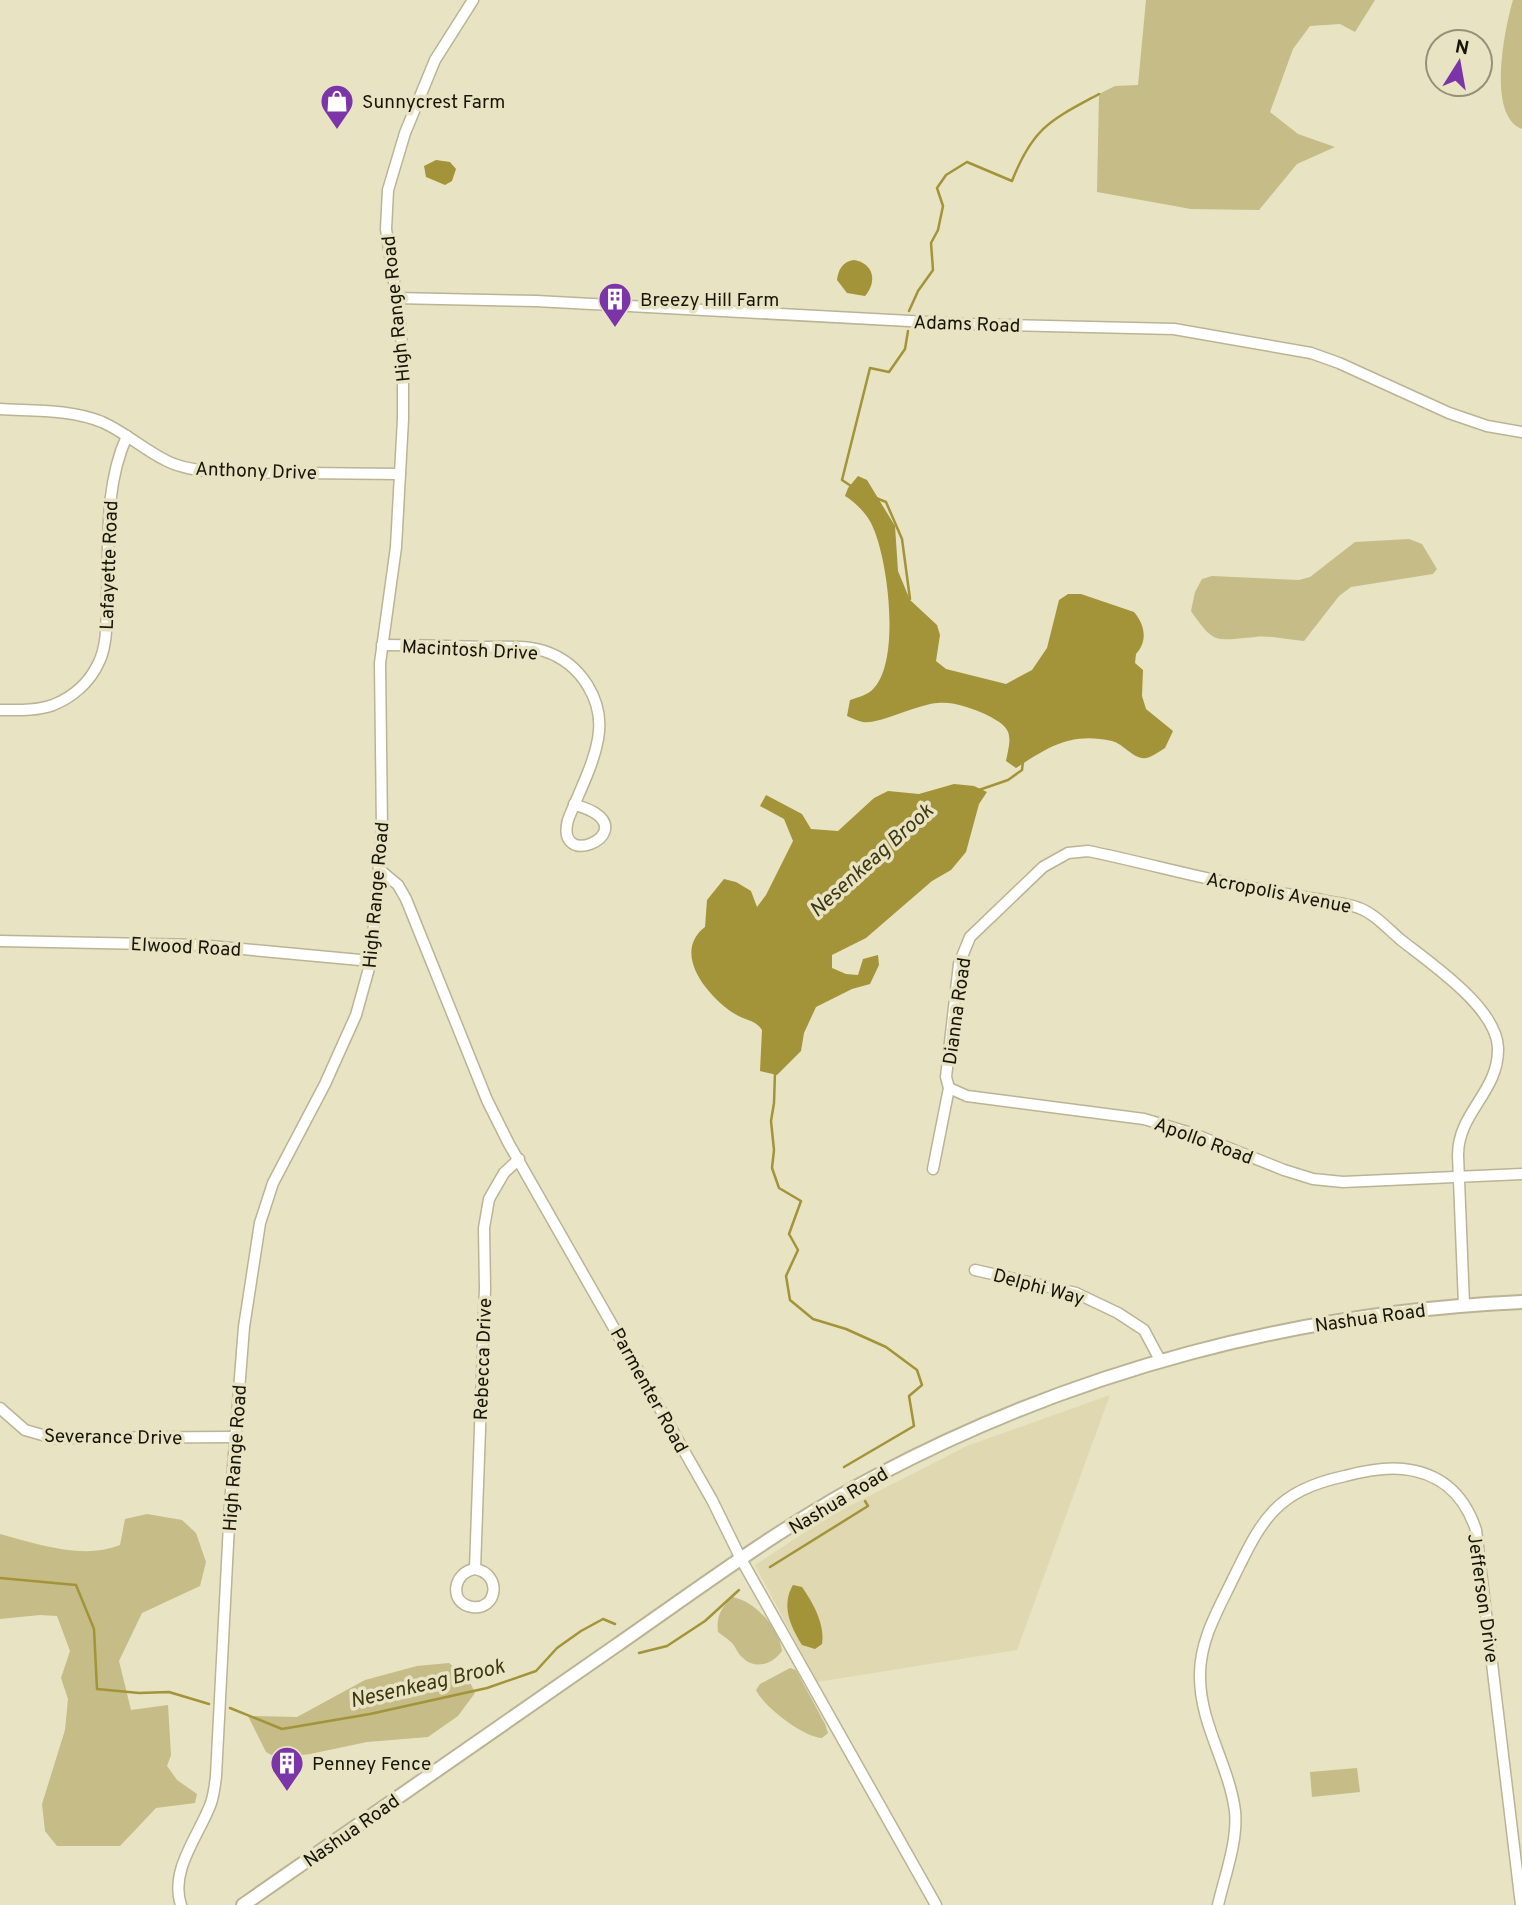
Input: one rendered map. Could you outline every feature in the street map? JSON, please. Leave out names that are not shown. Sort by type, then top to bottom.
[{"type":"main road","name":"Nashua Road","points":[[243,1905],[740,1559],[835,1499],[930,1449],[1040,1401],[1160,1360],[1347,1319],[1464,1305],[1522,1302]]},
{"type":"street","name":"High Range Road","points":[[181,1905],[178,1895],[179,1877],[211,1803],[216,1776],[235,1437],[244,1327],[261,1219],[273,1183],[325,1084],[356,1015],[371,961],[380,870],[383,802],[380,682],[382,645],[393,576],[403,419],[403,360],[386,229],[387,197],[392,171],[419,96],[435,60],[473,0]]},
{"type":"street","name":"Adams Road","points":[[395,298],[536,301],[978,325],[1174,329],[1311,353],[1330,359],[1449,414],[1487,426],[1522,432]]},
{"type":"street","name":"Anthony Drive","points":[[0,409],[86,417],[105,423],[165,460],[194,470],[400,474]]},
{"type":"street","name":"Lafayette Road","points":[[0,710],[39,709],[62,701],[84,685],[99,662],[106,636],[112,486],[117,460],[127,436]]},
{"type":"street","name":"Macintosh Drive","points":[[382,645],[530,648],[542,650],[565,661],[584,679],[590,690],[599,727],[594,752],[574,804],[568,820],[567,833],[579,846],[591,846],[597,843],[603,832],[602,820],[594,812],[574,804]]},
{"type":"street","name":"Acropolis Avenue","points":[[1068,853],[1088,851],[1246,887],[1351,905],[1369,914],[1448,975],[1488,1020],[1497,1038],[1495,1068],[1489,1086],[1466,1118],[1459,1136],[1464,1305]]},
{"type":"street","name":"Dianna Road","points":[[933,1169],[949,1088],[946,1077],[959,964],[966,946],[977,929],[1043,867],[1068,853]]},
{"type":"street","name":"Parmenter Road","points":[[380,870],[398,885],[402,892],[487,1100],[712,1500],[740,1559],[936,1905]]},
{"type":"street","name":"Elwood Road","points":[[0,941],[199,945],[371,961]]},
{"type":"street","name":"Apollo Road","points":[[949,1088],[967,1096],[1144,1119],[1191,1133],[1313,1179],[1343,1182],[1522,1174]]},
{"type":"street","name":"Rebecca Drive","points":[[474,1569],[485,1287],[484,1228],[489,1199],[504,1173],[519,1159]]},
{"type":"street","name":"Delphi Way","points":[[975,1269],[1076,1293],[1107,1308],[1144,1330],[1160,1360]]},
{"type":"street","name":"Severance Drive","points":[[0,1408],[25,1430],[53,1438],[235,1437]]},
{"type":"street","name":"Jefferson Drive","points":[[1218,1905],[1234,1832],[1235,1812],[1200,1688],[1202,1658],[1213,1621],[1256,1531],[1283,1501],[1308,1487],[1336,1478],[1385,1469],[1415,1471],[1443,1482],[1464,1503],[1476,1530],[1521,1905]]},
{"type":"shaded area","points":[[1146,0],[1375,0],[1355,32],[1340,24],[1310,26],[1293,49],[1270,112],[1298,134],[1335,147],[1297,164],[1259,210],[1191,209],[1097,192],[1099,94],[1115,86],[1138,85]]},
{"type":"shaded area","points":[[1513,0],[1522,0],[1522,129],[1511,121],[1504,107],[1501,90],[1503,49]]},
{"type":"shaded area","points":[[1409,539],[1422,544],[1437,569],[1433,574],[1351,587],[1339,596],[1304,641],[1267,637],[1217,638],[1206,630],[1191,611],[1195,592],[1202,579],[1212,576],[1299,580],[1310,577],[1355,542]]},
{"type":"shaded area","points":[[1110,1395],[1017,1650],[817,1682],[755,1565],[828,1517],[967,1446]]},
{"type":"shaded area","points":[[147,1514],[182,1520],[196,1533],[206,1562],[200,1586],[142,1613],[119,1661],[131,1710],[168,1705],[171,1755],[167,1766],[177,1780],[197,1794],[195,1803],[156,1808],[120,1846],[57,1846],[45,1831],[42,1804],[65,1730],[68,1699],[61,1678],[70,1651],[57,1616],[0,1619],[0,1534],[60,1549],[106,1549],[120,1545],[125,1519]]},
{"type":"shaded area","points":[[733,1597],[750,1604],[771,1625],[782,1651],[773,1660],[752,1664],[718,1632],[720,1613]]},
{"type":"shaded area","points":[[449,1663],[468,1678],[475,1693],[458,1716],[428,1737],[367,1742],[277,1758],[266,1752],[248,1716],[297,1717],[365,1680],[417,1666]]},
{"type":"shaded area","points":[[790,1668],[796,1670],[825,1724],[828,1733],[822,1738],[785,1720],[767,1705],[756,1690],[760,1684]]},
{"type":"shaded area","points":[[1357,1768],[1360,1792],[1312,1797],[1310,1772]]},
{"type":"water","points":[[436,160],[450,162],[456,169],[452,181],[445,185],[426,177],[424,166]]},
{"type":"water","points":[[854,260],[866,265],[871,274],[871,284],[865,296],[847,293],[837,280],[842,267]]},
{"type":"water","points":[[858,476],[867,480],[895,526],[898,571],[910,600],[937,625],[940,635],[936,661],[946,669],[1006,684],[1032,670],[1047,648],[1059,600],[1068,594],[1081,594],[1134,612],[1144,633],[1135,663],[1143,670],[1142,696],[1146,709],[1173,731],[1165,748],[1142,758],[1112,741],[1084,738],[1061,743],[1016,768],[1006,761],[1009,738],[1006,728],[968,707],[950,703],[929,704],[870,722],[861,722],[847,716],[850,700],[872,690],[882,674],[889,632],[887,582],[877,538],[866,515],[845,496]]},
{"type":"water","points":[[954,784],[974,786],[987,792],[979,804],[966,852],[951,870],[932,881],[866,938],[832,955],[832,968],[846,974],[858,975],[863,959],[878,955],[879,965],[870,984],[852,989],[816,1007],[804,1033],[801,1051],[777,1075],[760,1071],[762,1030],[753,1022],[735,1014],[714,997],[697,974],[692,961],[692,949],[695,938],[705,927],[707,900],[724,879],[736,882],[751,891],[757,907],[766,895],[793,841],[784,819],[760,806],[766,795],[802,814],[811,829],[838,831],[874,798],[888,791],[919,794]]},
{"type":"water","points":[[793,1585],[802,1587],[820,1621],[822,1644],[815,1649],[802,1645],[791,1623],[787,1608]]},
{"type":"waterway","name":"Nesenkeag Brook","points":[[909,311],[918,291],[933,270],[931,243],[938,230],[943,206],[937,188],[946,175],[967,162],[1012,181],[1028,148],[1045,127],[1099,94]]},
{"type":"waterway","name":"Nesenkeag Brook","points":[[851,486],[842,480],[870,368],[889,372],[905,349],[908,331]]},
{"type":"waterway","name":"Nesenkeag Brook","points":[[876,498],[886,502],[902,539],[910,599]]},
{"type":"waterway","name":"Nesenkeag Brook","points":[[979,790],[1008,780],[1022,770],[1023,761]]},
{"type":"waterway","name":"Nesenkeag Brook","points":[[775,1072],[771,1121],[774,1150],[772,1168],[779,1188],[801,1201],[789,1234],[798,1250],[786,1276],[790,1300],[813,1319],[846,1329],[886,1347],[917,1370],[922,1385],[909,1396],[914,1426],[844,1467]]},
{"type":"waterway","name":"Nesenkeag Brook","points":[[770,1567],[868,1506],[865,1501]]},
{"type":"waterway","name":"Nesenkeag Brook","points":[[0,1578],[76,1585],[94,1629],[97,1689],[139,1693],[169,1692],[209,1704]]},
{"type":"waterway","name":"Nesenkeag Brook","points":[[639,1653],[667,1646],[705,1621],[739,1590]]},
{"type":"waterway","name":"Nesenkeag Brook","points":[[230,1708],[282,1729],[370,1714],[487,1688],[536,1671],[557,1648],[581,1631],[603,1619],[615,1624]]},
{"type":"place","name":"Sunnycrest Farm","points":[[337,131]]},
{"type":"place","name":"Breezy Hill Farm","points":[[615,329]]},
{"type":"place","name":"Penney Fence","points":[[287,1793]]}]
